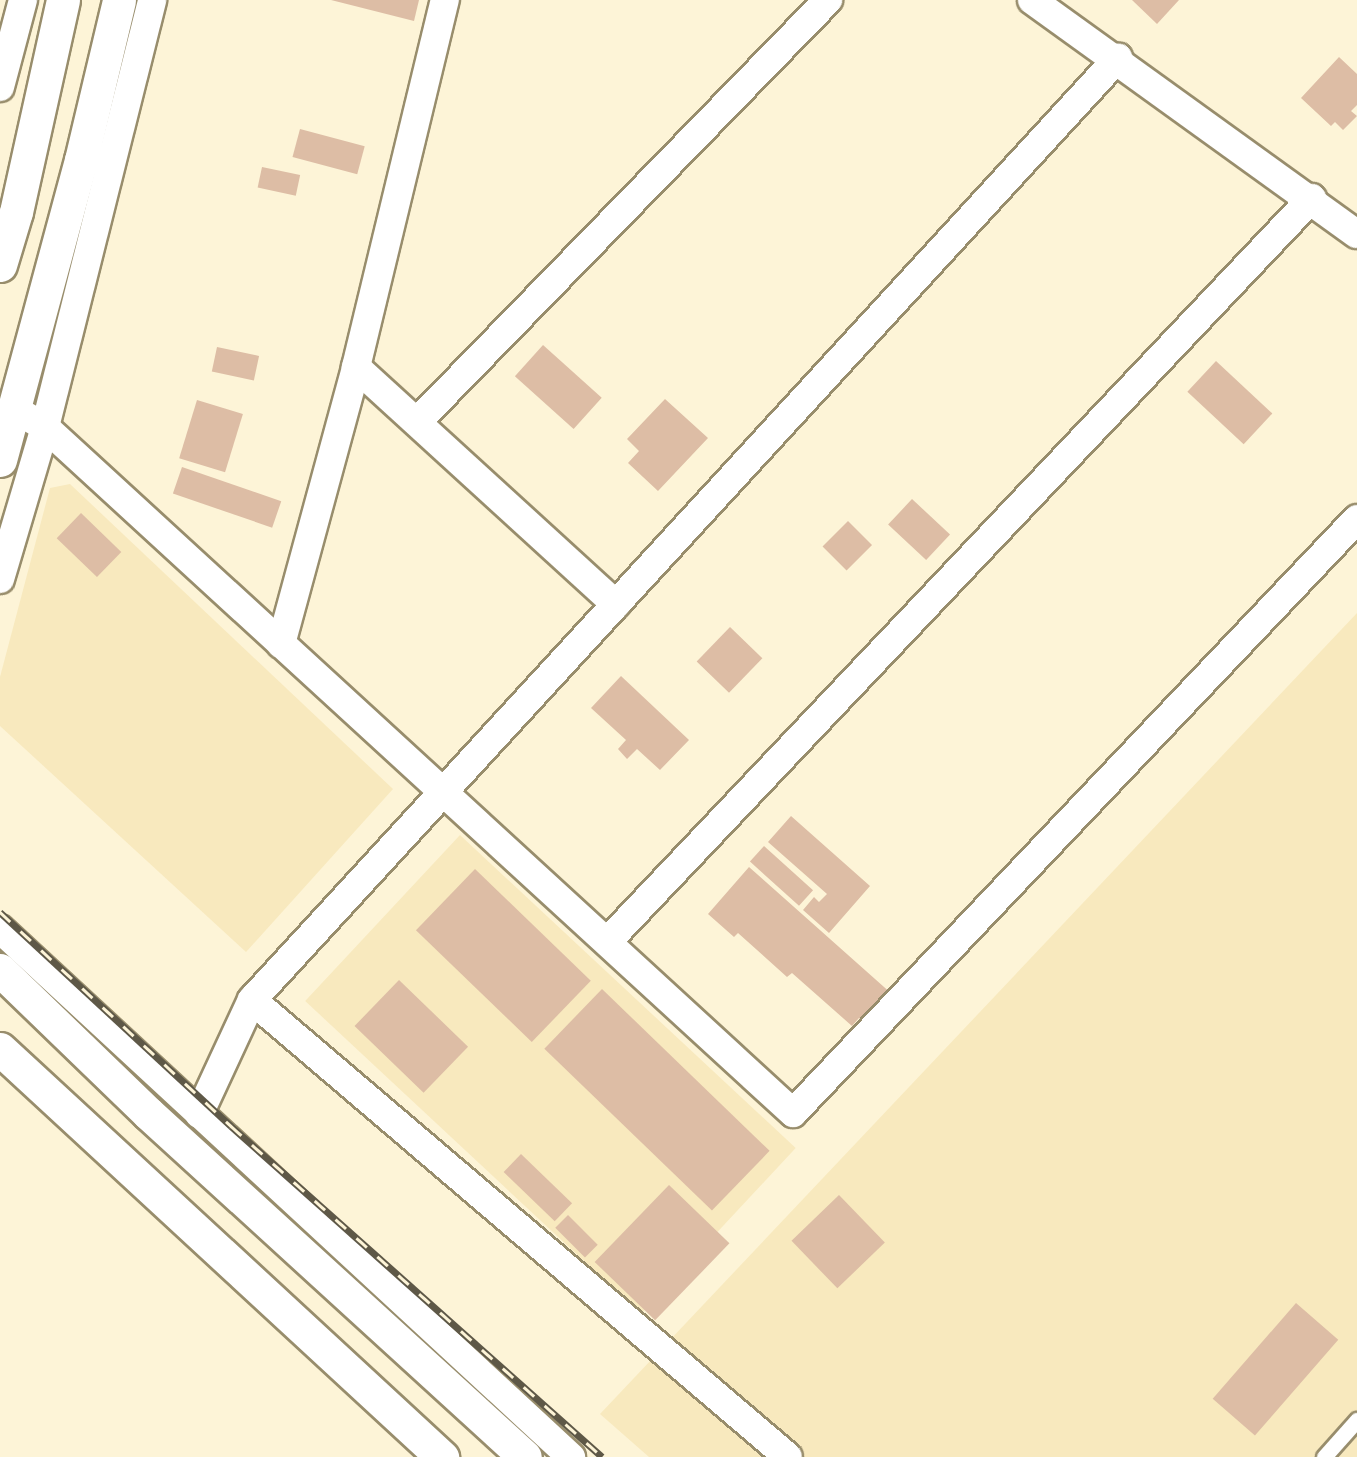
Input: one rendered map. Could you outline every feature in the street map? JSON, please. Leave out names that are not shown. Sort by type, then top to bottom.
[{"type":"main road","points":[[0,265],[16,212],[63,0]]},
{"type":"main road","points":[[0,460],[81,160],[119,0]]},
{"type":"main road","points":[[0,970],[148,1113],[525,1457]]},
{"type":"main road","points":[[0,1048],[442,1457]]},
{"type":"street","points":[[0,87],[23,0]]},
{"type":"street","points":[[0,579],[45,428],[152,0]]},
{"type":"street","points":[[281,644],[356,367],[445,0]]},
{"type":"street","points":[[418,421],[828,0]]},
{"type":"street","points":[[1032,0],[1118,58],[1312,198],[1357,234]]},
{"type":"street","points":[[199,1114],[252,1000],[1118,58]]},
{"type":"street","points":[[607,942],[1312,198]]},
{"type":"street","points":[[356,367],[418,421],[616,604]]},
{"type":"street","points":[[14,409],[45,428],[794,1113],[1357,519]]},
{"type":"street","points":[[0,929],[571,1457]]},
{"type":"street","points":[[252,1000],[788,1457]]},
{"type":"lane","points":[[1323,1457],[1357,1420]]},
{"type":"shaded area","points":[[70,484],[393,789],[246,952],[0,726],[0,677],[50,488]]},
{"type":"shaded area","points":[[1357,613],[1357,1457],[649,1457],[600,1414]]},
{"type":"shaded area","points":[[460,835],[796,1148],[641,1314],[305,1001]]},
{"type":"building","points":[[331,0],[419,0],[414,21]]},
{"type":"building","points":[[1132,0],[1179,0],[1157,24]]},
{"type":"building","points":[[1339,57],[1357,74],[1357,105],[1351,111],[1357,116],[1343,130],[1335,122],[1331,126],[1301,98]]},
{"type":"building","points":[[300,129],[365,146],[357,174],[292,157]]},
{"type":"building","points":[[262,167],[300,175],[296,196],[258,188]]},
{"type":"building","points":[[543,345],[602,398],[574,429],[515,376]]},
{"type":"building","points":[[217,347],[259,356],[254,380],[212,371]]},
{"type":"building","points":[[1216,361],[1272,414],[1244,444],[1187,392]]},
{"type":"building","points":[[665,399],[708,438],[658,491],[628,463],[639,451],[627,439]]},
{"type":"building","points":[[197,400],[243,414],[225,472],[179,458]]},
{"type":"building","points":[[182,467],[281,501],[272,528],[173,493]]},
{"type":"building","points":[[912,499],[950,534],[926,560],[888,525]]},
{"type":"building","points":[[81,513],[121,552],[97,577],[57,538]]},
{"type":"building","points":[[848,521],[872,545],[847,570],[823,546]]},
{"type":"building","points":[[730,627],[762,658],[729,693],[697,662]]},
{"type":"building","points":[[621,676],[689,740],[660,770],[637,749],[627,759],[618,749],[626,740],[591,708]]},
{"type":"building","points":[[791,816],[870,886],[829,933],[803,910],[814,897],[819,902],[827,894],[768,842]]},
{"type":"building","points":[[764,846],[813,890],[799,906],[750,862]]},
{"type":"building","points":[[749,867],[893,995],[867,1025],[859,1018],[852,1026],[792,973],[787,977],[738,933],[734,937],[708,914]]},
{"type":"building","points":[[475,869],[591,981],[532,1042],[416,930]]},
{"type":"building","points":[[399,980],[468,1047],[424,1093],[355,1026]]},
{"type":"building","points":[[602,989],[770,1151],[712,1211],[544,1049]]},
{"type":"building","points":[[521,1154],[572,1203],[555,1221],[504,1172]]},
{"type":"building","points":[[669,1185],[729,1243],[655,1320],[595,1262]]},
{"type":"building","points":[[839,1195],[885,1242],[837,1288],[792,1241]]},
{"type":"building","points":[[568,1215],[598,1245],[585,1257],[555,1228]]},
{"type":"building","points":[[1296,1303],[1338,1340],[1255,1436],[1213,1399]]},
{"type":"railway","points":[[0,912],[231,1126],[602,1457]]}]
